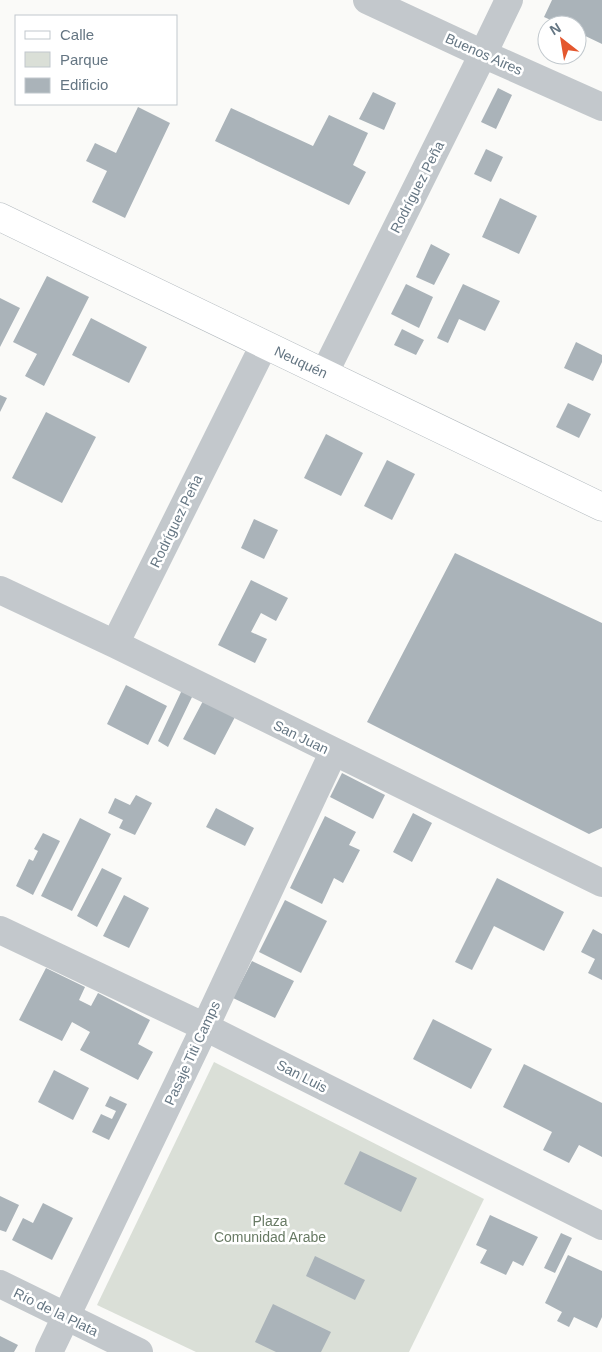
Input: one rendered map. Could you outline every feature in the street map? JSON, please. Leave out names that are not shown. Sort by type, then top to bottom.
[{"type":"street","name":"Buenos Aires","points":[[367,0],[602,107]]},
{"type":"street","name":"Rodríguez Peña","points":[[325,372],[484,54],[509,0]]},
{"type":"street","name":"Neuquén","points":[[0,217],[602,507]]},
{"type":"street","name":"Rodríguez Peña","points":[[115,644],[264,345]]},
{"type":"street","name":"San Juan","points":[[0,590],[115,644],[602,883]]},
{"type":"street","name":"Pasaje Titi Camps","points":[[50,1352],[334,753]]},
{"type":"street","name":"San Luis","points":[[0,930],[205,1027],[602,1226]]},
{"type":"street","name":"Río de la Plata","points":[[0,1284],[139,1352]]},
{"type":"green space","name":"Plaza Comunidad Arabe","points":[[214,1062],[484,1199],[409,1352],[196,1352],[97,1305]]},
{"type":"building","points":[[552,0],[602,0],[602,44],[587,37],[587,15],[545,15]]},
{"type":"building","points":[[498,88],[512,95],[496,129],[481,122]]},
{"type":"building","points":[[373,92],[396,103],[384,130],[359,119]]},
{"type":"building","points":[[138,107],[170,123],[125,218],[92,202],[107,171],[86,161],[95,143],[116,153]]},
{"type":"building","points":[[231,108],[313,146],[329,115],[368,133],[353,165],[366,172],[349,205],[215,141]]},
{"type":"building","points":[[486,149],[503,157],[491,182],[474,174]]},
{"type":"building","points":[[500,198],[537,216],[519,254],[482,237]]},
{"type":"building","points":[[431,244],[450,254],[434,285],[416,277]]},
{"type":"building","points":[[47,276],[89,297],[44,386],[25,376],[37,354],[13,342]]},
{"type":"building","points":[[406,284],[433,297],[419,328],[391,314]]},
{"type":"building","points":[[463,284],[500,301],[485,331],[459,319],[448,343],[437,338]]},
{"type":"building","points":[[0,298],[20,308],[0,347]]},
{"type":"building","points":[[91,318],[147,347],[129,383],[72,355]]},
{"type":"building","points":[[402,329],[424,340],[416,355],[394,345]]},
{"type":"building","points":[[576,342],[602,355],[602,362],[593,381],[564,368]]},
{"type":"building","points":[[0,395],[7,398],[0,412]]},
{"type":"building","points":[[568,403],[591,414],[579,438],[556,427]]},
{"type":"building","points":[[46,412],[96,437],[62,503],[12,478]]},
{"type":"building","points":[[326,434],[363,453],[341,496],[304,478]]},
{"type":"building","points":[[387,460],[415,474],[392,520],[364,506]]},
{"type":"building","points":[[254,519],[278,530],[264,559],[241,548]]},
{"type":"building","points":[[455,553],[602,623],[602,828],[589,834],[367,722]]},
{"type":"building","points":[[251,580],[288,598],[276,621],[261,613],[251,632],[267,639],[255,663],[218,645]]},
{"type":"building","points":[[126,685],[167,706],[148,745],[107,724]]},
{"type":"building","points":[[182,690],[193,695],[168,747],[158,741]]},
{"type":"building","points":[[203,701],[235,717],[215,755],[183,739]]},
{"type":"building","points":[[342,773],[385,795],[373,819],[330,797]]},
{"type":"building","points":[[136,795],[152,803],[135,835],[119,828],[123,820],[108,813],[115,798],[130,805]]},
{"type":"building","points":[[216,808],[254,828],[245,846],[206,827]]},
{"type":"building","points":[[413,813],[432,823],[412,862],[393,852]]},
{"type":"building","points":[[325,816],[356,832],[349,845],[360,850],[343,883],[334,878],[322,904],[290,888]]},
{"type":"building","points":[[80,818],[111,834],[72,911],[41,896]]},
{"type":"building","points":[[43,833],[60,841],[33,895],[16,886],[29,859],[33,861],[38,851],[34,849]]},
{"type":"building","points":[[102,868],[122,878],[97,927],[77,916]]},
{"type":"building","points":[[497,878],[564,912],[544,951],[494,926],[472,970],[455,962]]},
{"type":"building","points":[[124,895],[149,908],[129,948],[103,936]]},
{"type":"building","points":[[285,900],[327,921],[301,973],[259,952]]},
{"type":"building","points":[[593,929],[602,934],[602,980],[588,973],[595,959],[581,952]]},
{"type":"building","points":[[252,961],[294,981],[275,1018],[233,998]]},
{"type":"building","points":[[46,968],[85,987],[79,1000],[91,1006],[98,993],[150,1020],[138,1044],[153,1052],[138,1080],[80,1050],[90,1032],[72,1022],[62,1041],[19,1020]]},
{"type":"building","points":[[433,1019],[492,1049],[471,1089],[413,1059]]},
{"type":"building","points":[[524,1064],[602,1103],[602,1157],[579,1145],[569,1163],[543,1150],[552,1132],[503,1107]]},
{"type":"building","points":[[54,1070],[89,1088],[73,1120],[38,1102]]},
{"type":"building","points":[[110,1096],[127,1104],[109,1140],[92,1132],[101,1114],[112,1119],[116,1111],[105,1106]]},
{"type":"building","points":[[360,1151],[417,1178],[401,1212],[344,1184]]},
{"type":"building","points":[[0,1196],[19,1205],[6,1232],[0,1230]]},
{"type":"building","points":[[43,1203],[73,1218],[52,1260],[12,1240],[23,1218],[33,1223]]},
{"type":"building","points":[[490,1215],[538,1237],[523,1266],[513,1261],[506,1275],[480,1263],[487,1250],[476,1245]]},
{"type":"building","points":[[561,1233],[572,1238],[555,1273],[544,1268]]},
{"type":"building","points":[[568,1255],[602,1271],[602,1317],[597,1328],[574,1317],[569,1327],[557,1321],[562,1312],[545,1303]]},
{"type":"building","points":[[315,1256],[365,1280],[355,1300],[306,1276]]},
{"type":"building","points":[[273,1304],[331,1332],[321,1352],[276,1352],[255,1342]]},
{"type":"building","points":[[0,1336],[18,1345],[14,1352],[0,1352]]}]
